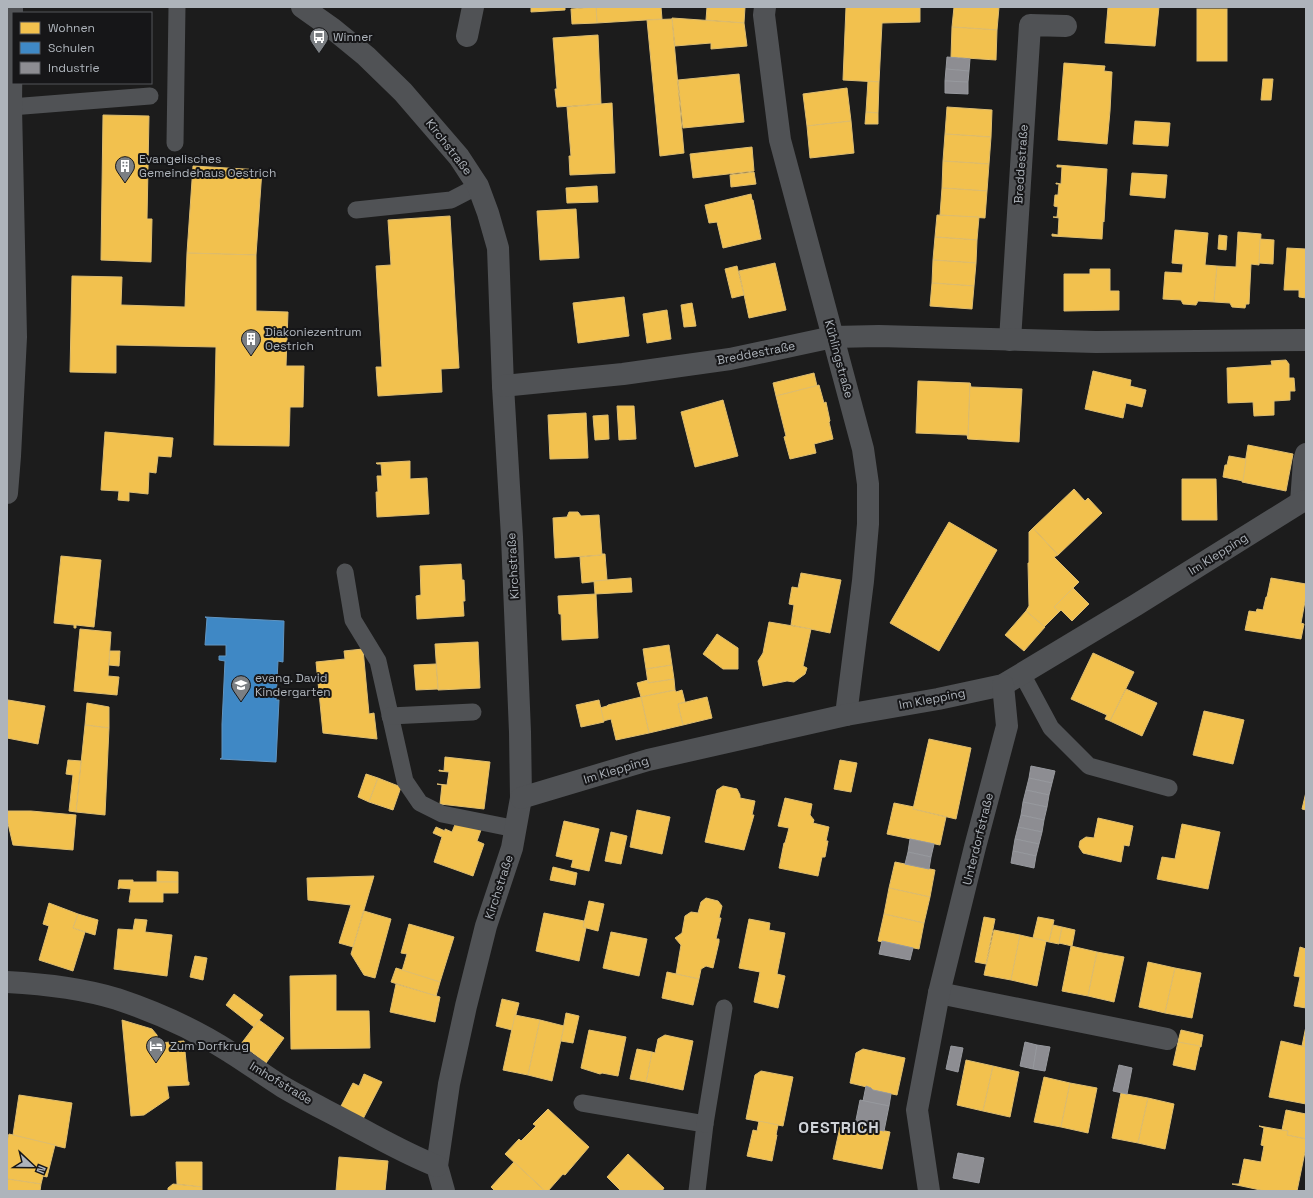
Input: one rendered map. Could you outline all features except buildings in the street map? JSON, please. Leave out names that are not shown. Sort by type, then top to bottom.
[{"type":"street","points":[[7,494],[16,337],[11,107],[12,7]]},
{"type":"street","name":"Kirchstraße","points":[[302,7],[333,29],[366,56],[403,92],[459,157],[478,186],[488,213],[498,248],[503,386],[520,732],[521,798],[512,848],[486,926],[466,1006],[450,1084],[437,1166],[444,1191]]},
{"type":"street","points":[[467,36],[473,7]]},
{"type":"street","name":"Kühlingstraße","points":[[765,7],[764,15],[780,140],[863,449],[868,484],[868,524],[863,581],[846,715]]},
{"type":"street","name":"Breddestraße","points":[[1010,340],[1030,25],[1066,26]]},
{"type":"street","name":"Breddestraße","points":[[503,386],[623,374],[730,359],[833,337],[879,336],[1096,342],[1306,340]]},
{"type":"street","name":"Im Klepping","points":[[521,798],[648,760],[846,715],[938,699],[1004,685],[1304,501],[1304,461],[1306,454]]},
{"type":"street","name":"Unterdorfstraße","points":[[929,1191],[917,1110],[939,993],[1007,726],[1004,685]]},
{"type":"street","name":"Imhofstraße","points":[[7,982],[38,983],[82,990],[118,1000],[156,1014],[229,1051],[284,1087],[341,1118],[412,1156],[437,1166]]},
{"type":"street","points":[[939,993],[1167,1039]]},
{"type":"lane","points":[[175,143],[177,7]]},
{"type":"lane","points":[[11,107],[150,96]]},
{"type":"lane","points":[[356,210],[451,200],[478,186]]},
{"type":"lane","points":[[345,572],[353,620],[378,661],[405,781],[420,803],[442,814],[516,829]]},
{"type":"lane","points":[[1022,674],[1051,728],[1088,766],[1169,788]]},
{"type":"lane","points":[[390,716],[473,712]]},
{"type":"lane","points":[[697,1191],[705,1124],[724,1008]]},
{"type":"lane","points":[[582,1103],[705,1124]]},
{"type":"place","name":"Winner","points":[[319,54]]},
{"type":"place","name":"Evangelisches Gemeindehaus Oestrich","points":[[125,183]]},
{"type":"place","name":"Diakoniezentrum Oestrich","points":[[251,356]]},
{"type":"place","name":"evang. David Kindergarten","points":[[241,702]]},
{"type":"place","name":"Zum Dorfkrug","points":[[156,1063]]},
{"type":"district","name":"OESTRICH","points":[[839,1127]]}]
